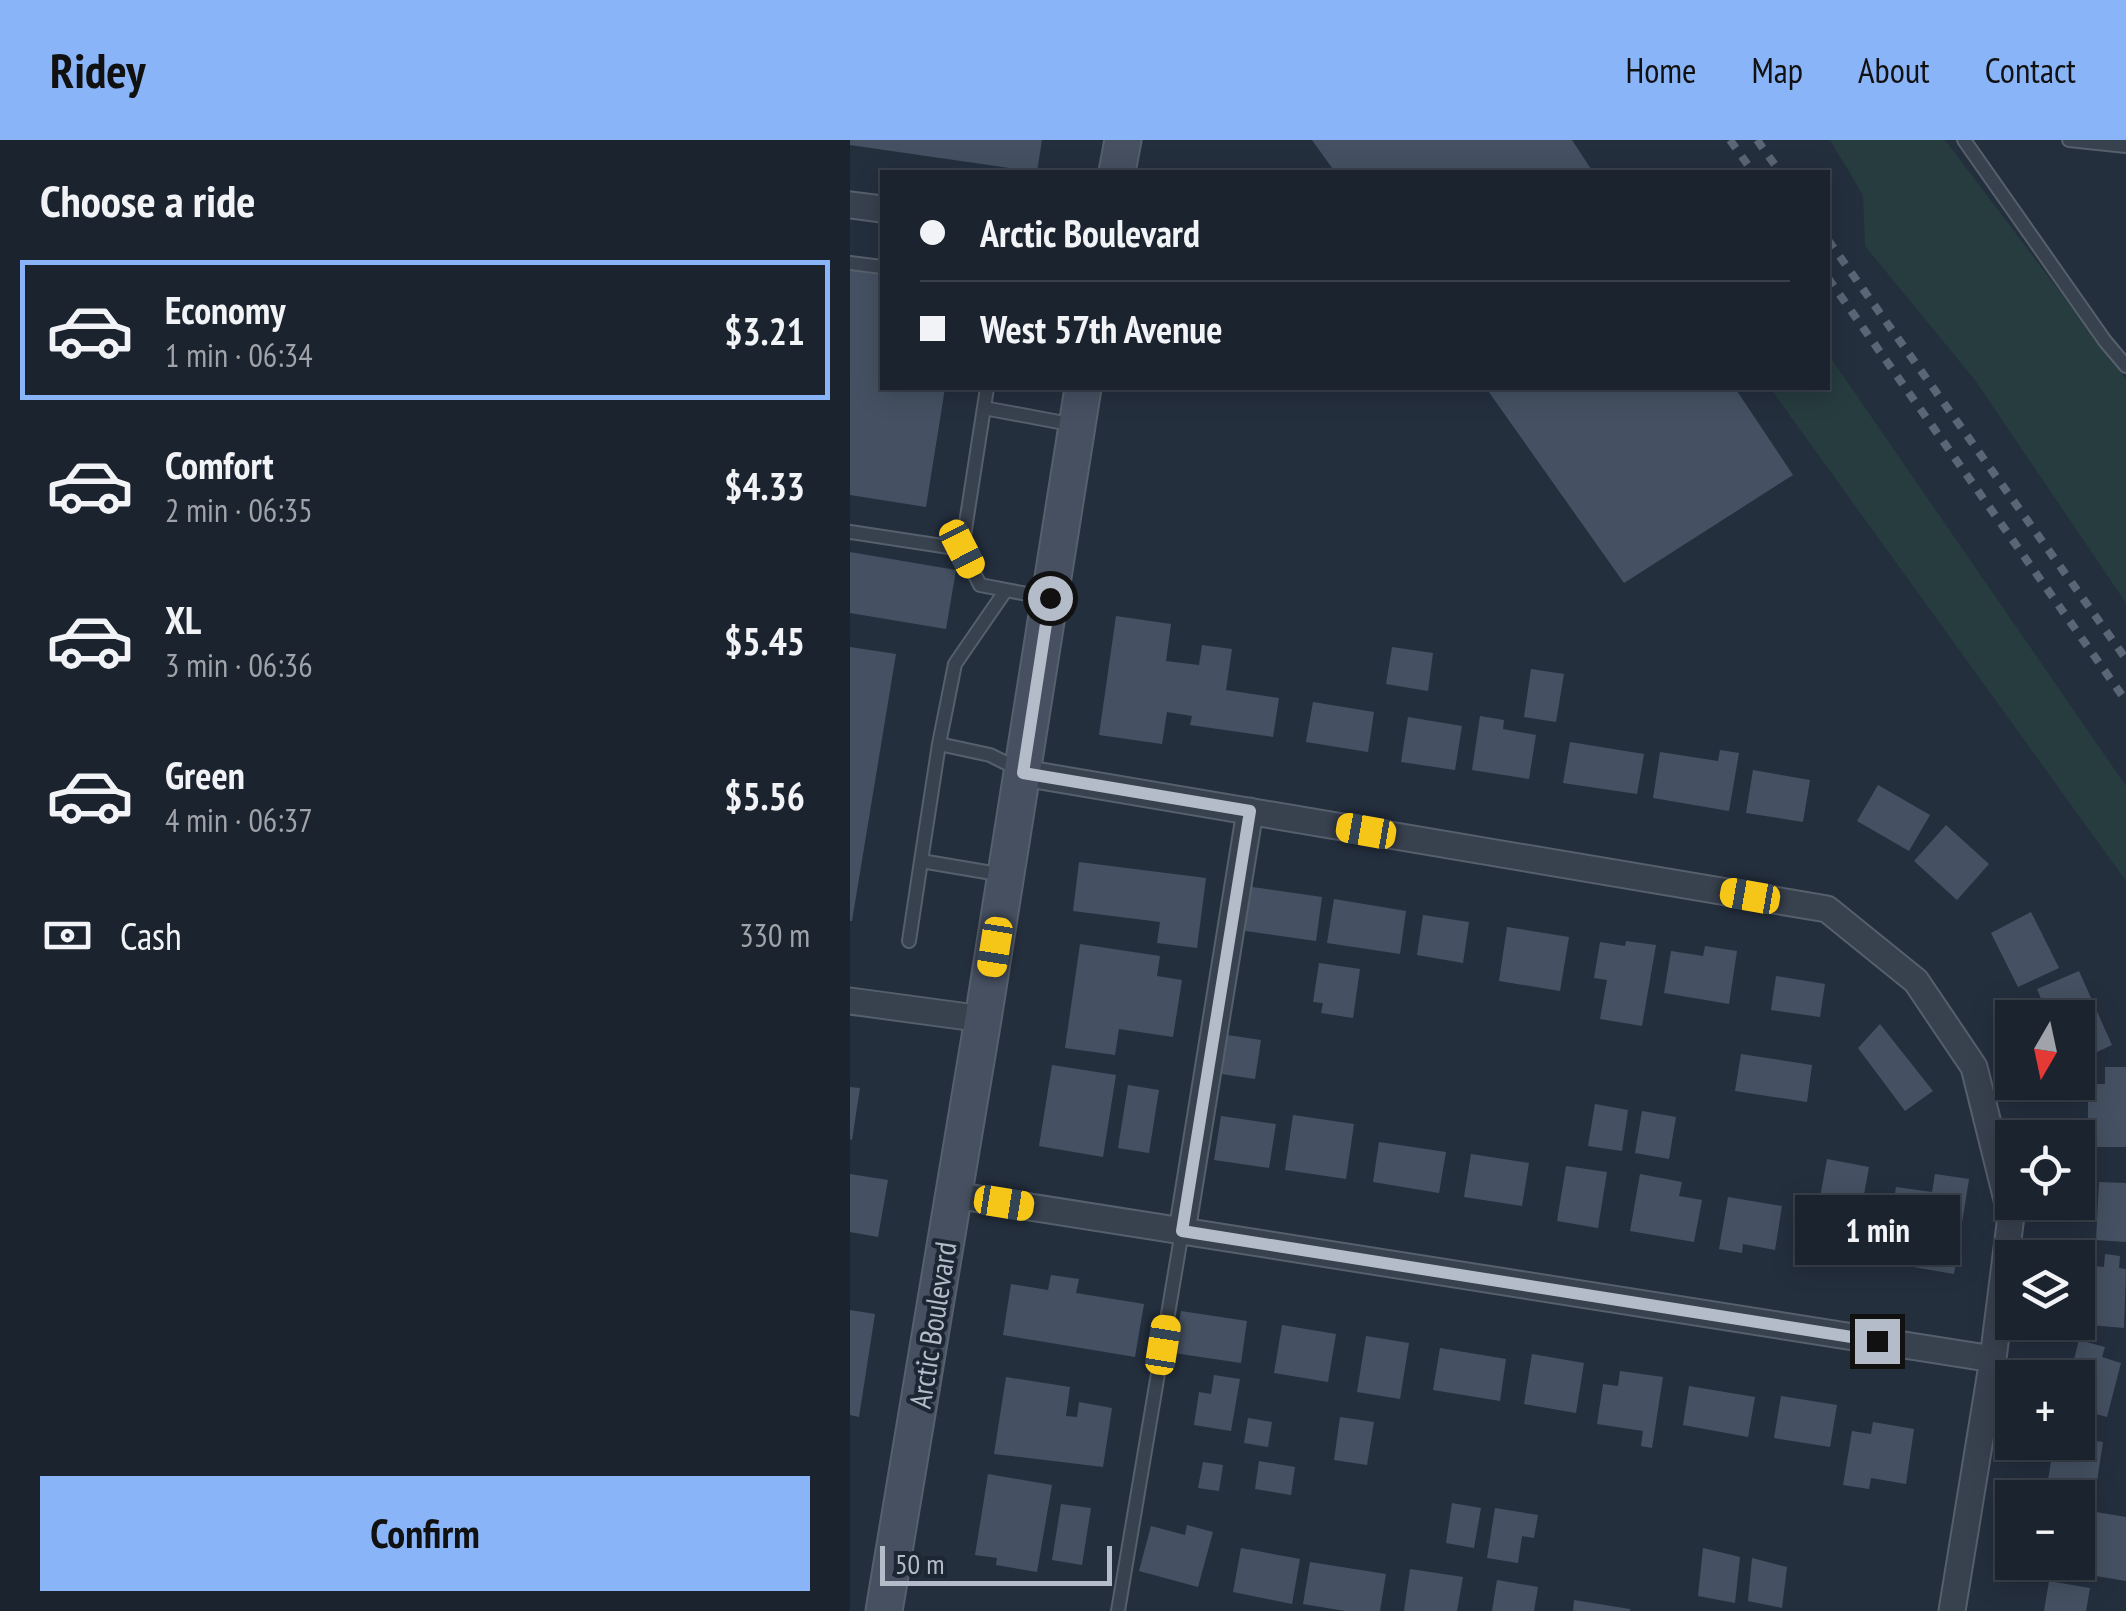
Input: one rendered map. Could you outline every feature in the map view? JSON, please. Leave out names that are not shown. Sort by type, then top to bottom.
[{"type":"main road","points":[[1118,170],[1123,140]]},
{"type":"main road","name":"Arctic Boulevard","points":[[884,1611],[1084,390]]},
{"type":"street","points":[[850,205],[880,209]]},
{"type":"street","points":[[1023,773],[1827,909],[1916,981],[1974,1066],[2012,1216],[1952,1611]]},
{"type":"street","points":[[1182,1231],[1250,811]]},
{"type":"street","points":[[850,1001],[983,1020]]},
{"type":"street","points":[[954,1195],[1993,1359]]},
{"type":"lane","points":[[1964,140],[2126,366]]},
{"type":"lane","points":[[2069,140],[2126,146]]},
{"type":"lane","points":[[850,263],[880,267]]},
{"type":"lane","points":[[987,390],[962,549],[980,585],[1050,598]]},
{"type":"lane","points":[[984,408],[1078,426]]},
{"type":"lane","points":[[850,532],[962,549]]},
{"type":"lane","points":[[909,940],[955,664],[1006,590]]},
{"type":"lane","points":[[939,744],[1002,759],[1023,773]]},
{"type":"lane","points":[[921,861],[1006,875]]},
{"type":"lane","points":[[1118,1611],[1182,1231]]},
{"type":"green space","points":[[1830,140],[1945,140],[2126,379],[2126,603],[1975,380],[1865,246],[1863,195]]},
{"type":"green space","points":[[1830,357],[2126,786],[2126,881],[1771,390],[1830,390]]},
{"type":"building","points":[[850,140],[1042,140],[1037,170],[850,145]]},
{"type":"building","points":[[1312,140],[1572,140],[1592,170],[1334,170]]},
{"type":"building","points":[[850,270],[880,275],[880,390],[945,390],[926,507],[850,495]]},
{"type":"building","points":[[1487,390],[1736,390],[1793,475],[1624,583]]},
{"type":"building","points":[[850,552],[956,570],[946,629],[850,613]]},
{"type":"building","points":[[1116,616],[1171,624],[1166,661],[1199,665],[1202,645],[1232,649],[1226,690],[1279,698],[1273,737],[1190,725],[1192,716],[1167,712],[1162,744],[1099,735]]},
{"type":"building","points":[[850,647],[896,654],[852,921],[850,921]]},
{"type":"building","points":[[1392,647],[1433,653],[1428,691],[1386,684]]},
{"type":"building","points":[[1531,669],[1564,674],[1556,722],[1524,717]]},
{"type":"building","points":[[1313,702],[1374,712],[1368,752],[1306,742]]},
{"type":"building","points":[[1480,716],[1504,720],[1503,729],[1536,735],[1529,779],[1472,770]]},
{"type":"building","points":[[1408,717],[1462,726],[1455,770],[1401,762]]},
{"type":"building","points":[[1570,742],[1644,754],[1637,794],[1563,783]]},
{"type":"building","points":[[1720,750],[1739,753],[1729,811],[1653,798],[1660,752],[1718,761]]},
{"type":"building","points":[[1753,770],[1810,780],[1803,822],[1746,813]]},
{"type":"building","points":[[1878,785],[1930,815],[1909,851],[1857,821]]},
{"type":"building","points":[[1946,825],[1989,864],[1957,900],[1914,861]]},
{"type":"building","points":[[1079,862],[1206,878],[1197,948],[1157,943],[1160,922],[1073,911]]},
{"type":"building","points":[[1245,886],[1322,897],[1316,941],[1239,930]]},
{"type":"building","points":[[1334,899],[1406,911],[1400,954],[1327,943]]},
{"type":"building","points":[[2031,912],[2059,968],[2018,987],[1991,933]]},
{"type":"building","points":[[1423,915],[1469,922],[1463,963],[1417,955]]},
{"type":"building","points":[[1507,927],[1569,937],[1560,991],[1499,981]]},
{"type":"building","points":[[1626,941],[1656,945],[1642,1026],[1600,1019],[1607,980],[1594,978],[1600,942],[1625,946]]},
{"type":"building","points":[[1080,944],[1160,956],[1157,976],[1182,980],[1173,1037],[1119,1029],[1115,1055],[1065,1048]]},
{"type":"building","points":[[1705,946],[1737,951],[1729,1004],[1664,993],[1671,951],[1703,956]]},
{"type":"building","points":[[1319,963],[1360,969],[1353,1018],[1321,1013],[1323,1003],[1313,1002]]},
{"type":"building","points":[[2079,971],[2092,1000],[2042,1000],[2037,989]]},
{"type":"building","points":[[1776,976],[1825,984],[1820,1017],[1771,1010]]},
{"type":"building","points":[[2095,1007],[2112,1045],[2095,1053]]},
{"type":"building","points":[[1880,1024],[1933,1091],[1905,1111],[1858,1048]]},
{"type":"building","points":[[1227,1035],[1261,1040],[1255,1079],[1221,1074]]},
{"type":"building","points":[[1741,1054],[1812,1065],[1807,1102],[1735,1091]]},
{"type":"building","points":[[1052,1065],[1116,1075],[1103,1157],[1039,1146]]},
{"type":"building","points":[[2105,1067],[2126,1067],[2126,1147],[2095,1147],[2095,1120],[2088,1120],[2088,1100],[2095,1100],[2095,1084],[2105,1084]]},
{"type":"building","points":[[1128,1085],[1159,1090],[1149,1153],[1118,1148]]},
{"type":"building","points":[[850,1087],[860,1088],[852,1140],[850,1139]]},
{"type":"building","points":[[1595,1104],[1628,1110],[1622,1151],[1588,1146]]},
{"type":"building","points":[[1642,1111],[1676,1117],[1669,1159],[1635,1153]]},
{"type":"building","points":[[1293,1115],[1354,1124],[1346,1179],[1285,1170]]},
{"type":"building","points":[[1221,1116],[1276,1124],[1269,1168],[1214,1160]]},
{"type":"building","points":[[1379,1142],[1446,1152],[1439,1193],[1373,1182]]},
{"type":"building","points":[[1471,1154],[1529,1163],[1522,1206],[1464,1197]]},
{"type":"building","points":[[1827,1159],[1869,1167],[1852,1261],[1810,1253]]},
{"type":"building","points":[[1566,1166],[1607,1172],[1598,1228],[1557,1221]]},
{"type":"building","points":[[850,1174],[888,1180],[878,1237],[850,1232]]},
{"type":"building","points":[[1640,1174],[1682,1182],[1679,1196],[1702,1200],[1694,1242],[1630,1231]]},
{"type":"building","points":[[1935,1174],[1969,1179],[1954,1274],[1884,1262],[1896,1187],[1932,1192]]},
{"type":"building","points":[[2099,1182],[2126,1183],[2126,1242],[2096,1240]]},
{"type":"building","points":[[1728,1197],[1782,1206],[1775,1250],[1743,1244],[1742,1253],[1719,1249]]},
{"type":"building","points":[[2105,1254],[2120,1256],[2119,1268],[2126,1269],[2124,1328],[2095,1325],[2095,1266],[2104,1267]]},
{"type":"building","points":[[1051,1275],[1079,1279],[1076,1293],[1144,1304],[1135,1357],[1003,1335],[1011,1284],[1048,1290]]},
{"type":"building","points":[[850,1310],[875,1314],[859,1417],[850,1415]]},
{"type":"building","points":[[1181,1311],[1247,1321],[1241,1363],[1174,1353]]},
{"type":"building","points":[[1282,1325],[1336,1334],[1328,1382],[1274,1373]]},
{"type":"building","points":[[1366,1336],[1409,1343],[1400,1399],[1357,1392]]},
{"type":"building","points":[[2079,1340],[2105,1347],[2102,1357],[2121,1363],[2107,1417],[2095,1414],[2095,1360],[2074,1360]]},
{"type":"building","points":[[1440,1348],[1506,1359],[1500,1401],[1433,1390]]},
{"type":"building","points":[[1532,1354],[1584,1363],[1576,1413],[1524,1404]]},
{"type":"building","points":[[1620,1371],[1663,1377],[1652,1448],[1641,1446],[1643,1431],[1597,1424],[1603,1384],[1618,1386]]},
{"type":"building","points":[[1214,1375],[1240,1379],[1231,1431],[1194,1425],[1199,1392],[1211,1394]]},
{"type":"building","points":[[1006,1377],[1070,1387],[1066,1416],[1077,1417],[1079,1402],[1112,1408],[1103,1467],[994,1454]]},
{"type":"building","points":[[1689,1386],[1755,1397],[1748,1437],[1683,1425]]},
{"type":"building","points":[[1781,1396],[1837,1405],[1830,1447],[1774,1438]]},
{"type":"building","points":[[1340,1417],[1374,1422],[1367,1465],[1334,1460]]},
{"type":"building","points":[[1248,1418],[1272,1422],[1268,1447],[1244,1443]]},
{"type":"building","points":[[1873,1422],[1914,1429],[1906,1484],[1871,1478],[1869,1489],[1843,1485],[1852,1431],[1871,1434]]},
{"type":"building","points":[[2095,1441],[2103,1442],[2095,1494],[2095,1480],[2048,1480],[2051,1460],[2095,1460]]},
{"type":"building","points":[[1259,1461],[1295,1467],[1291,1495],[1255,1489]]},
{"type":"building","points":[[1203,1462],[1223,1465],[1219,1491],[1198,1488]]},
{"type":"building","points":[[988,1474],[1052,1485],[1037,1572],[996,1565],[997,1558],[975,1555]]},
{"type":"building","points":[[1452,1503],[1481,1508],[1474,1548],[1446,1543]]},
{"type":"building","points":[[1061,1504],[1091,1508],[1082,1565],[1052,1560]]},
{"type":"building","points":[[1495,1508],[1538,1515],[1534,1538],[1522,1536],[1518,1563],[1487,1558]]},
{"type":"building","points":[[2095,1512],[2126,1517],[2126,1581],[2095,1576]]},
{"type":"building","points":[[1187,1525],[1213,1532],[1198,1587],[1139,1571],[1151,1526],[1185,1535]]},
{"type":"building","points":[[1241,1548],[1300,1559],[1292,1604],[1233,1592]]},
{"type":"building","points":[[1703,1548],[1740,1557],[1735,1603],[1698,1596]]},
{"type":"building","points":[[1752,1558],[1787,1567],[1782,1608],[1748,1601]]},
{"type":"building","points":[[1310,1562],[1386,1574],[1380,1611],[1345,1611],[1303,1604]]},
{"type":"building","points":[[1410,1569],[1463,1577],[1457,1611],[1404,1611]]},
{"type":"building","points":[[1497,1580],[1538,1587],[1534,1611],[1492,1611]]},
{"type":"building","points":[[2049,1581],[2090,1588],[2086,1611],[2044,1611]]},
{"type":"building","points":[[1574,1600],[1630,1609],[1630,1611],[1573,1611]]},
{"type":"railway","points":[[1730,140],[1752,170]]},
{"type":"railway","points":[[1757,140],[1779,170]]},
{"type":"railway","points":[[1830,243],[2126,659]]},
{"type":"railway","points":[[1830,281],[2126,701]]},
{"type":"route","points":[[1050,598],[1023,773],[1250,811],[1182,1231],[1877,1341]]}]
